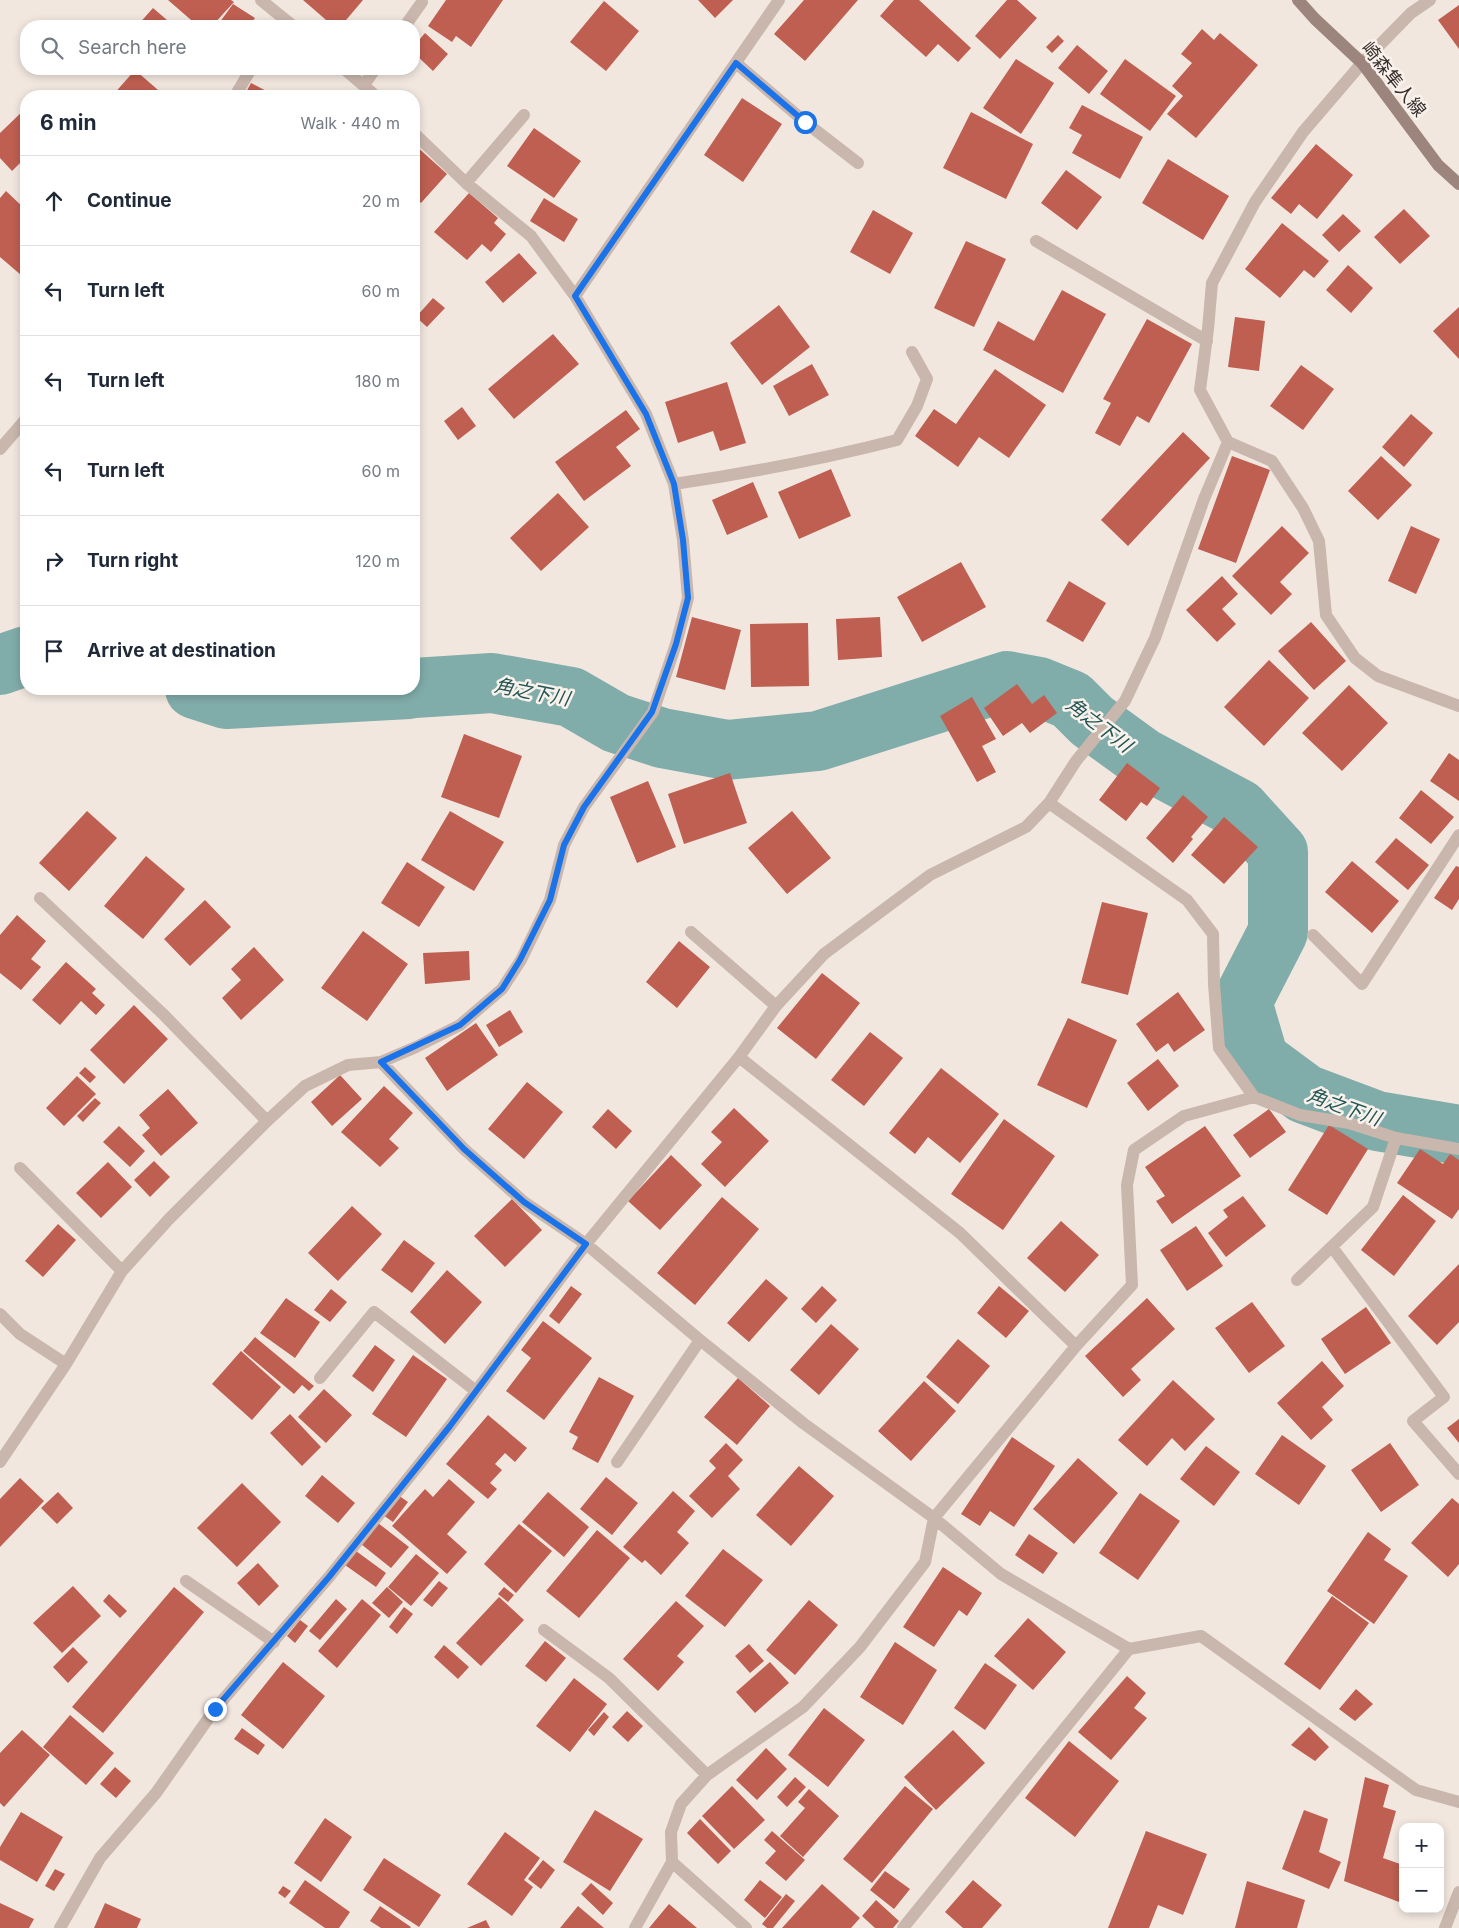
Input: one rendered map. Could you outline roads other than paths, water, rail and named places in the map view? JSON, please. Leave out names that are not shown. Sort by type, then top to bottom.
[{"type":"main road","name":"崎森隼人線","points":[[1298,0],[1315,19],[1362,63],[1438,165],[1459,184]]},
{"type":"street","points":[[262,0],[277,20]]},
{"type":"street","points":[[575,296],[779,0]]},
{"type":"street","points":[[1430,0],[1411,13],[1362,63],[1303,132],[1255,202],[1212,283],[1200,390],[1228,442],[1272,461],[1303,508],[1319,541],[1326,615],[1355,658],[1378,676],[1459,706]]},
{"type":"street","points":[[409,20],[422,2]]},
{"type":"street","points":[[736,63],[805,122],[858,163]]},
{"type":"street","points":[[239,90],[247,75]]},
{"type":"street","points":[[352,75],[369,90]]},
{"type":"street","points":[[364,85],[371,75]]},
{"type":"street","points":[[466,183],[524,115]]},
{"type":"street","points":[[0,1462],[66,1364],[122,1271],[169,1219],[267,1121],[305,1086],[348,1066],[381,1062],[460,1025],[502,989],[520,960],[550,900],[564,845],[584,807],[652,712],[676,644],[688,598],[683,540],[674,484],[646,414],[575,296],[532,236],[466,183],[420,138]]},
{"type":"street","points":[[1036,241],[1207,340]]},
{"type":"street","points":[[674,484],[751,472],[841,454],[897,440],[917,406],[927,379],[912,352]]},
{"type":"street","points":[[0,450],[20,426]]},
{"type":"street","points":[[60,1928],[100,1858],[156,1793],[215,1709],[329,1577],[476,1391],[586,1244],[739,1057],[776,1006],[824,954],[922,880],[1026,826],[1049,804],[1076,761],[1125,701],[1155,638],[1204,499],[1228,442]]},
{"type":"street","points":[[1049,804],[1187,900],[1213,934],[1214,984],[1219,1048],[1254,1096],[1300,1115],[1349,1123],[1396,1138],[1459,1149]]},
{"type":"street","points":[[1313,934],[1362,984],[1459,835]]},
{"type":"street","points":[[40,898],[163,1014],[267,1121]]},
{"type":"street","points":[[691,932],[776,1006]]},
{"type":"street","points":[[739,1057],[960,1233],[1076,1346]]},
{"type":"street","points":[[381,1062],[464,1149],[524,1202],[586,1244],[700,1340],[803,1423],[934,1518],[1001,1574],[1129,1649],[1201,1636],[1416,1790],[1459,1802]]},
{"type":"street","points":[[635,1928],[672,1862],[671,1832],[681,1804],[707,1775],[803,1707],[860,1647],[926,1562],[934,1518],[1076,1346],[1132,1284],[1127,1185],[1134,1150],[1184,1116],[1254,1096]]},
{"type":"street","points":[[1297,1280],[1373,1207],[1396,1138]]},
{"type":"street","points":[[20,1168],[122,1271]]},
{"type":"street","points":[[1332,1247],[1444,1397],[1414,1421],[1459,1474]]},
{"type":"street","points":[[320,1378],[374,1312],[476,1391]]},
{"type":"street","points":[[0,1314],[20,1334],[66,1364]]},
{"type":"street","points":[[617,1462],[700,1340]]},
{"type":"street","points":[[186,1581],[274,1642]]},
{"type":"street","points":[[544,1630],[609,1678],[707,1775]]},
{"type":"street","points":[[903,1928],[1129,1649]]},
{"type":"street","points":[[672,1862],[746,1928]]},
{"type":"street","points":[[1445,1928],[1459,1892]]},
{"type":"waterway","name":"角之下川","points":[[0,665],[20,658]]},
{"type":"waterway","name":"角之下川","points":[[420,688],[492,683],[571,697],[616,723],[662,738],[727,750],[818,741],[1007,681],[1039,687],[1071,700],[1092,721],[1143,758],[1239,809],[1278,852],[1278,932],[1242,1002],[1259,1060],[1305,1094],[1377,1121],[1459,1135]]},
{"type":"waterway","name":"角之下川","points":[[214,695],[226,699],[299,695]]}]
